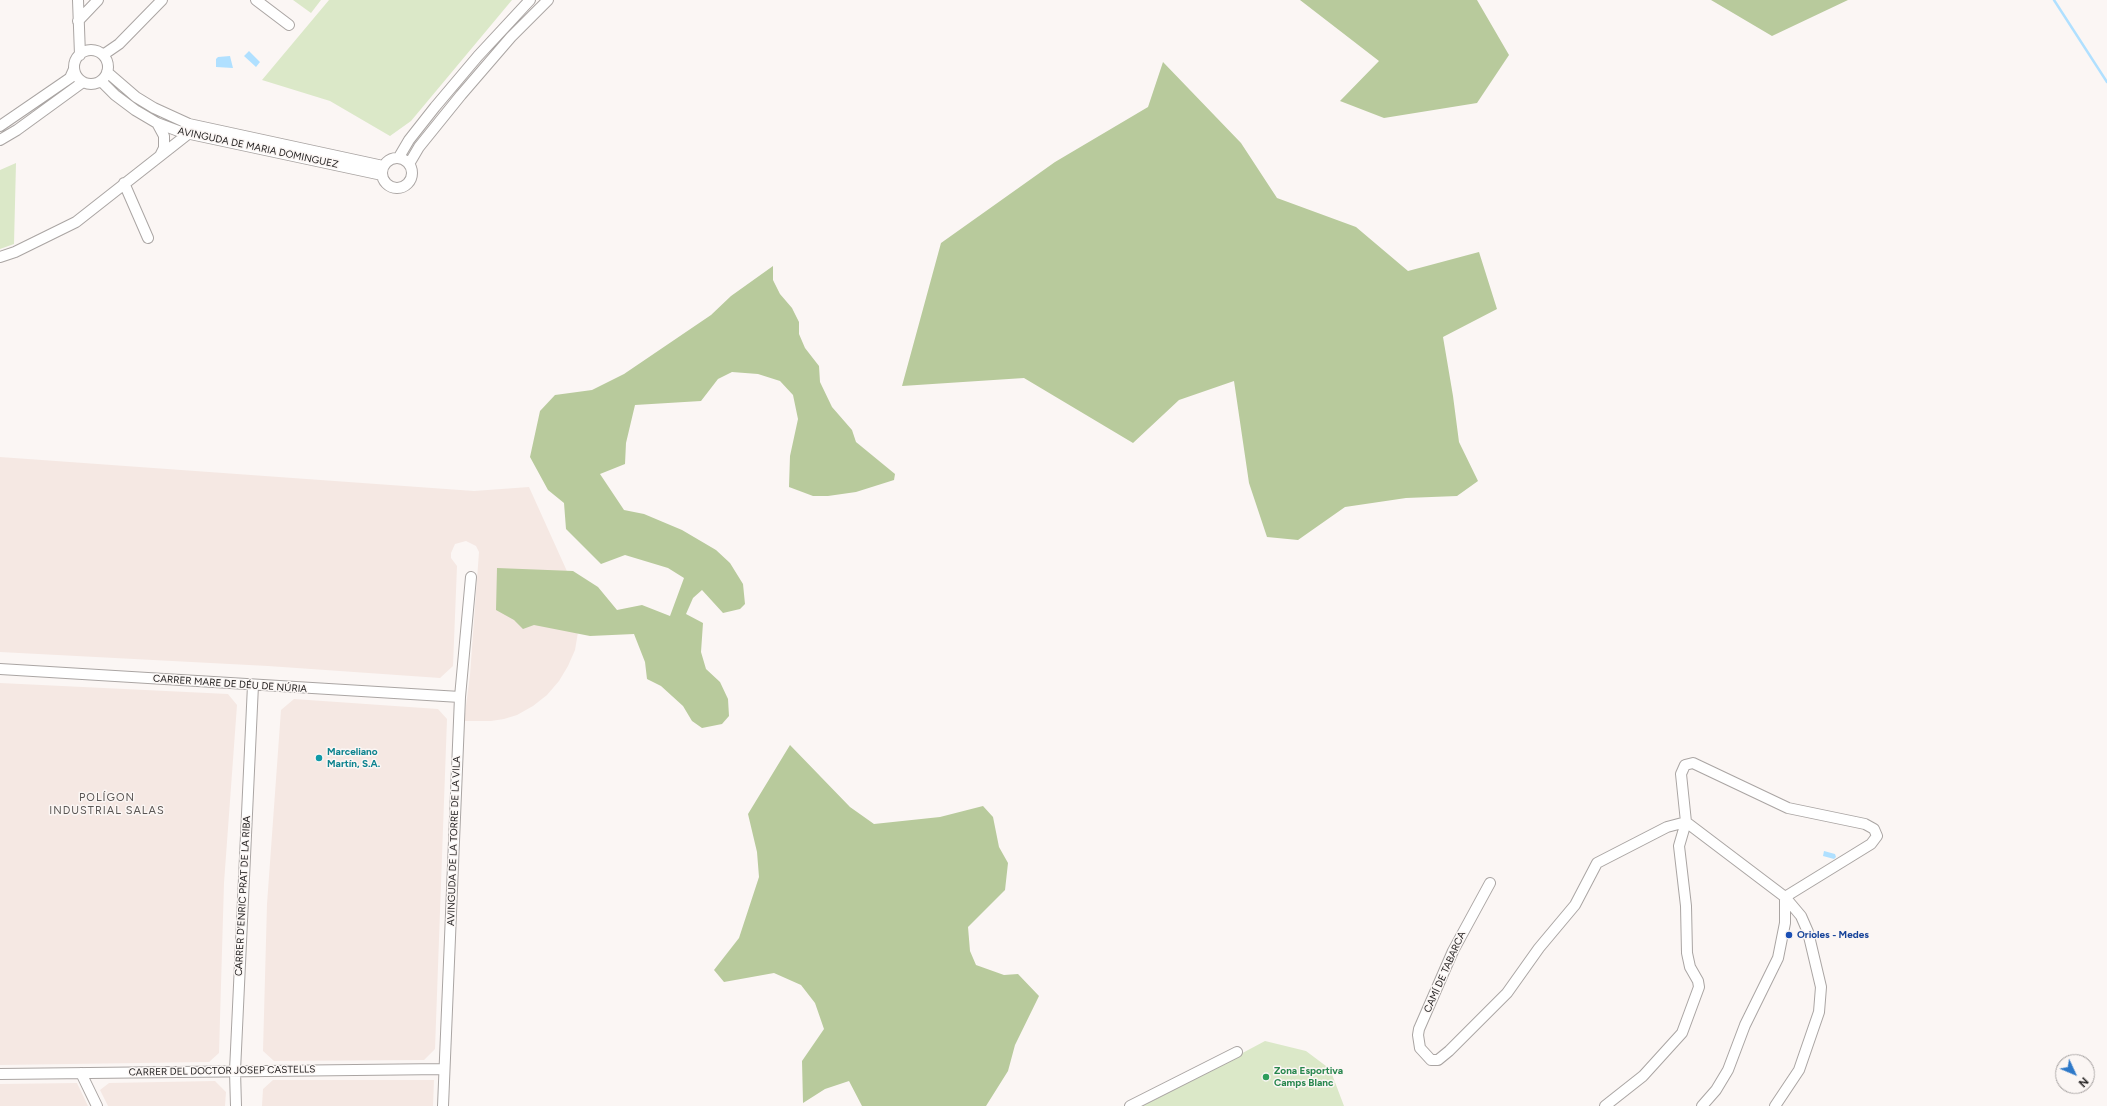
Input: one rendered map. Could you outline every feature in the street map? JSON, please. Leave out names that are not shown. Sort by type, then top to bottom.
[{"type":"street","points":[[0,126],[70,78],[80,55],[78,0]]},
{"type":"street","points":[[78,21],[98,0]]},
{"type":"street","points":[[103,55],[119,44],[162,0]]},
{"type":"street","points":[[256,0],[289,25]]},
{"type":"street","points":[[399,157],[409,164],[412,177],[403,187],[390,186],[383,171],[390,159],[399,157],[409,140],[464,73],[530,0]]},
{"type":"street","points":[[409,164],[419,147],[461,95],[511,37],[548,0]]},
{"type":"street","points":[[74,69],[76,74],[83,82],[92,84],[101,81],[107,72],[108,63],[99,52],[89,50],[80,55]]},
{"type":"street","name":"AVINGUDA DE MARIA DOMINGUEZ","points":[[107,72],[136,97],[154,108],[189,124],[383,171]]},
{"type":"street","name":"AVINGUDA DE MARIA DOMINGUEZ","points":[[101,81],[127,105],[157,123],[188,134],[383,171]]},
{"type":"street","points":[[0,140],[17,130],[83,82]]},
{"type":"street","points":[[157,123],[164,136],[164,148],[160,156]]},
{"type":"street","points":[[0,257],[15,252],[76,222],[188,134]]},
{"type":"street","points":[[124,183],[148,238]]},
{"type":"street","name":"AVINGUDA DE LA TORRE DE LA VILA","points":[[443,1106],[460,698],[471,577]]},
{"type":"street","name":"CARRER MARE DE DÉU DE NÚRIA","points":[[0,669],[460,698]]},
{"type":"street","name":"CARRER D'ENRIC PRAT DE LA RIBA","points":[[236,1106],[235,1071],[253,685]]},
{"type":"street","points":[[1605,1106],[1643,1076],[1682,1033],[1699,987],[1698,981],[1690,967],[1687,953],[1686,906],[1678,846],[1686,822],[1681,774],[1685,765],[1693,763],[1788,808],[1865,824],[1874,829],[1877,836],[1872,844],[1785,897]]},
{"type":"street","points":[[1686,822],[1785,897],[1801,916],[1808,932],[1819,975],[1821,997],[1817,1019],[1799,1070],[1775,1106]]},
{"type":"street","name":"CAMÍ DE TABARCA","points":[[1490,883],[1453,951],[1419,1029],[1418,1035],[1420,1048],[1431,1060],[1438,1060],[1449,1051],[1507,993],[1539,948],[1575,905],[1597,863],[1667,827],[1686,822]]},
{"type":"street","points":[[1702,1106],[1716,1090],[1728,1070],[1744,1024],[1778,958],[1785,923],[1785,897]]},
{"type":"street","points":[[1130,1106],[1237,1052]]},
{"type":"street","name":"CARRER DEL DOCTOR JOSEP CASTELLS","points":[[0,1074],[444,1069]]},
{"type":"street","points":[[81,1073],[97,1106]]},
{"type":"shaded area","points":[[0,457],[474,491],[529,487],[575,589],[578,632],[575,650],[559,681],[547,695],[533,706],[517,715],[504,719],[491,721],[464,721],[470,675],[479,552],[476,546],[466,541],[455,544],[451,553],[451,558],[457,566],[453,666],[440,678],[268,666],[0,652]]},
{"type":"shaded area","points":[[0,683],[228,694],[237,705],[224,883],[219,1053],[209,1062],[0,1065]]},
{"type":"shaded area","points":[[294,699],[438,709],[447,719],[435,1049],[424,1060],[274,1061],[263,1051],[267,904],[281,710]]},
{"type":"shaded area","points":[[273,1080],[434,1080],[433,1106],[262,1106],[263,1089]]},
{"type":"shaded area","points":[[215,1081],[226,1092],[225,1106],[108,1106],[100,1090],[109,1083]]},
{"type":"shaded area","points":[[77,1083],[88,1106],[0,1106],[0,1084]]},
{"type":"green space","points":[[293,0],[321,0],[311,13]]},
{"type":"green space","points":[[329,0],[512,0],[411,121],[390,136],[330,101],[262,80]]},
{"type":"green space","points":[[1300,0],[1477,0],[1509,55],[1477,103],[1384,118],[1340,101],[1379,61]]},
{"type":"green space","points":[[1711,0],[1848,0],[1772,36]]},
{"type":"green space","points":[[1163,62],[1241,143],[1277,198],[1356,227],[1408,271],[1479,252],[1497,309],[1443,337],[1459,442],[1478,481],[1457,496],[1406,498],[1345,507],[1298,540],[1267,537],[1249,483],[1234,381],[1179,400],[1133,443],[1024,378],[902,386],[941,243],[1055,162],[1148,107]]},
{"type":"green space","points":[[16,163],[14,244],[0,249],[0,170]]},
{"type":"green space","points":[[773,266],[773,280],[780,294],[792,308],[799,322],[799,334],[805,348],[819,366],[820,382],[832,407],[852,430],[856,442],[895,474],[894,480],[856,492],[828,496],[813,496],[789,487],[790,456],[798,419],[793,395],[780,381],[758,374],[732,372],[718,379],[701,401],[635,405],[626,443],[625,464],[600,474],[624,510],[644,514],[682,530],[716,550],[730,563],[743,584],[745,604],[740,609],[723,613],[702,590],[693,598],[686,614],[703,623],[701,652],[706,669],[720,682],[728,699],[729,716],[722,724],[702,728],[692,721],[683,706],[661,686],[647,679],[645,662],[634,634],[590,636],[534,625],[523,629],[514,620],[496,610],[497,568],[573,571],[598,587],[617,610],[642,605],[670,616],[684,578],[668,568],[625,555],[601,564],[566,529],[564,503],[548,490],[530,457],[540,411],[555,395],[592,390],[624,374],[711,315],[731,296]]},
{"type":"green space","points":[[790,745],[850,807],[874,824],[940,817],[983,806],[993,817],[999,847],[1008,863],[1005,890],[968,927],[970,951],[976,965],[1004,975],[1018,974],[1039,996],[1015,1045],[1008,1071],[986,1106],[862,1106],[849,1081],[825,1089],[803,1103],[802,1061],[824,1029],[815,1003],[801,985],[774,973],[724,982],[714,970],[739,938],[759,877],[757,852],[748,814]]},
{"type":"green space","name":"Zona Esportiva Camps Blanc","points":[[1265,1041],[1306,1051],[1330,1069],[1344,1106],[1143,1106]]},
{"type":"water","points":[[249,51],[260,62],[256,67],[244,56]]},
{"type":"water","points":[[230,56],[233,68],[216,67],[216,59],[218,57]]},
{"type":"water","points":[[1824,851],[1835,854],[1836,857],[1834,859],[1823,856]]},
{"type":"waterway","points":[[2054,0],[2107,82]]},
{"type":"place","name":"Marceliano Martín, S.A.","points":[[319,758]]},
{"type":"place","name":"Orioles - Medes","points":[[1789,935]]},
{"type":"place","name":"Zona Esportiva Camps Blanc","points":[[1266,1077]]},
{"type":"district","name":"POLÍGON INDUSTRIAL SALAS","points":[[107,804]]}]
